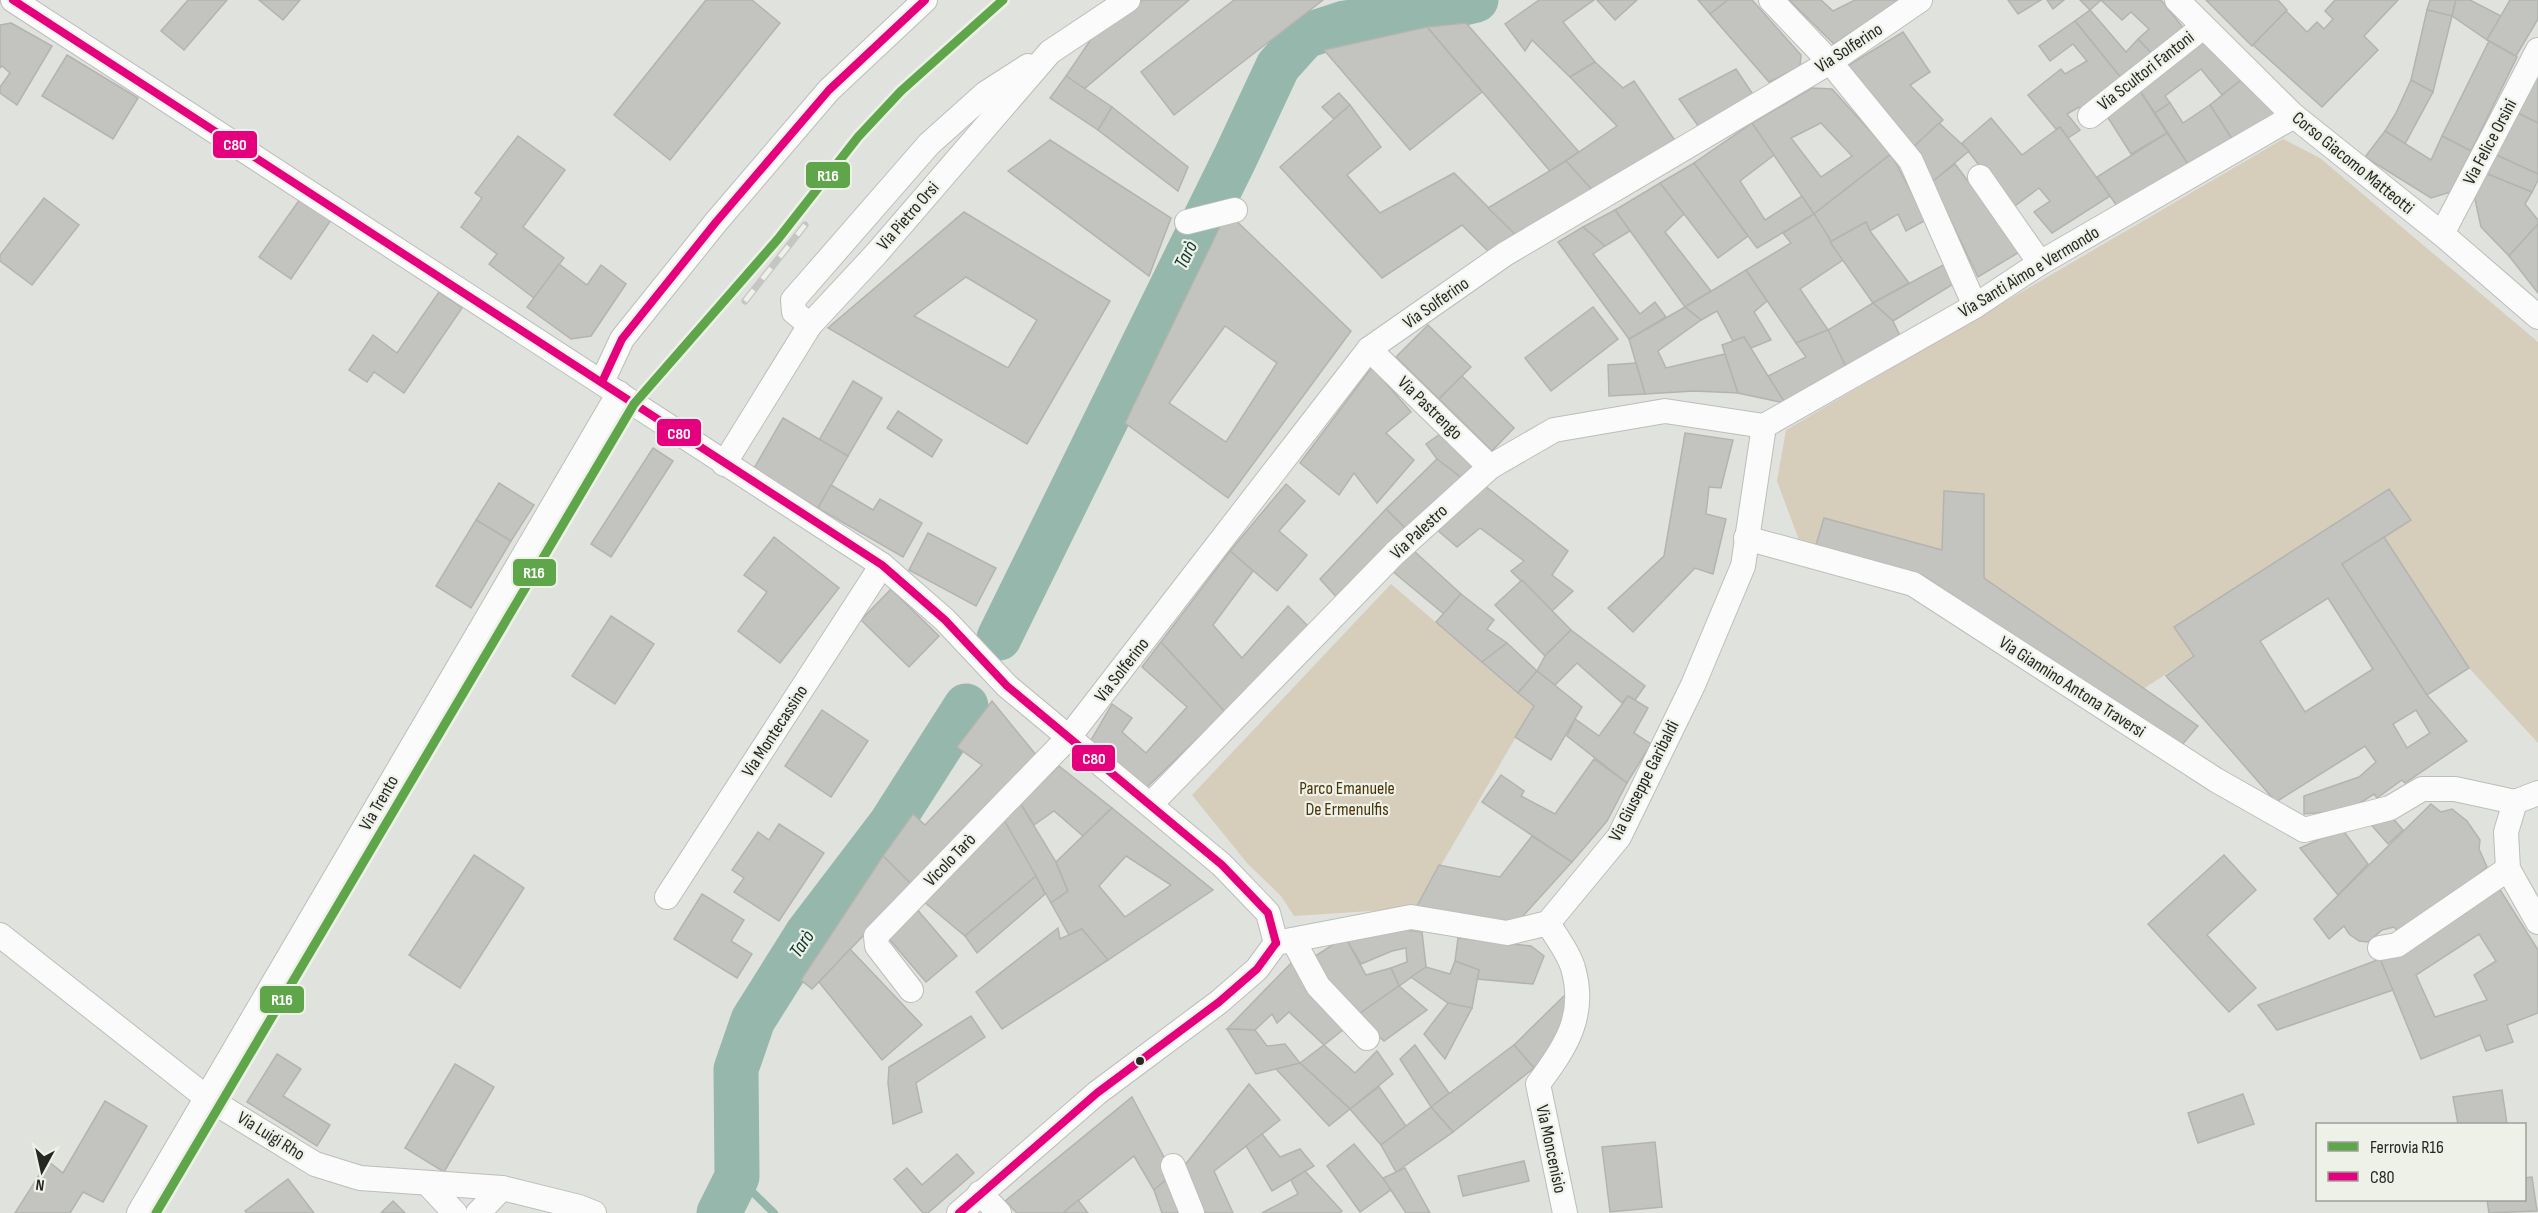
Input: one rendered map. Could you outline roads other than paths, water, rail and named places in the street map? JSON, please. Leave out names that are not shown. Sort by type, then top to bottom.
[{"type":"street","points":[[14,0],[882,565],[945,620],[1008,686],[1222,865],[1268,913],[1284,941],[1318,987],[1366,1038]]},
{"type":"street","name":"Via Trento","points":[[139,1213],[207,1098],[610,388],[622,339],[716,222],[829,90],[925,0]]},
{"type":"street","name":"Via Pietro Orsi","points":[[724,464],[802,319],[876,254],[1050,52],[1128,0]]},
{"type":"street","points":[[1771,0],[1830,62],[1911,161],[1975,306]]},
{"type":"street","name":"Via Solferino","points":[[1069,737],[1370,349],[1505,254],[1830,62],[1920,0]]},
{"type":"street","name":"Corso Giacomo Matteotti","points":[[2177,0],[2294,116],[2442,234],[2538,317]]},
{"type":"street","name":"Via Scultori Fantoni","points":[[2090,116],[2203,27]]},
{"type":"street","name":"Via Felice Orsini","points":[[2442,234],[2538,50]]},
{"type":"street","points":[[802,319],[792,300],[929,144],[986,93],[1050,52]]},
{"type":"street","name":"Via Santi Aimo e Vermondo","points":[[1764,426],[1975,306],[2040,263],[2294,116]]},
{"type":"street","points":[[1980,177],[2040,263]]},
{"type":"street","points":[[1187,222],[1236,210]]},
{"type":"street","name":"Via Pastrengo","points":[[1370,349],[1490,467]]},
{"type":"street","name":"Via Palestro","points":[[1151,804],[1395,554],[1490,467],[1554,430],[1665,411],[1764,426]]},
{"type":"street","name":"Via Giuseppe Garibaldi","points":[[1548,923],[1618,837],[1693,685],[1743,566],[1764,426]]},
{"type":"street","name":"Via Giannino Antona Traversi","points":[[1746,538],[1913,584],[2216,780],[2304,830],[2390,808],[2422,789],[2455,789],[2515,802]]},
{"type":"street","name":"Via Montecassino","points":[[667,897],[882,565]]},
{"type":"street","name":"Vicolo Tarò","points":[[911,990],[877,946],[876,936],[1069,737]]},
{"type":"street","points":[[2538,793],[2515,802],[2506,832],[2508,869],[2538,922]]},
{"type":"street","points":[[2380,948],[2397,945],[2508,869]]},
{"type":"street","points":[[959,1213],[1097,1093],[1219,1002],[1257,969],[1284,941],[1411,917],[1507,933],[1548,923]]},
{"type":"street","name":"Via Moncenisio","points":[[1548,923],[1573,967],[1579,1004],[1565,1048],[1538,1084],[1565,1213]]},
{"type":"street","name":"Via Luigi Rho","points":[[0,935],[207,1098],[315,1164],[360,1178],[502,1188],[579,1207],[594,1213]]},
{"type":"street","points":[[1173,1166],[1192,1213]]},
{"type":"street","points":[[427,1183],[455,1213]]},
{"type":"street","points":[[478,1213],[502,1188]]},
{"type":"street","points":[[981,1193],[999,1213]]},
{"type":"waterway","name":"Tarò","points":[[999,638],[1278,66],[1305,36],[1345,23],[1425,12],[1476,0]]},
{"type":"waterway","name":"Tarò","points":[[719,1213],[737,1177],[736,1069],[753,1020],[807,934],[890,825],[966,706]]},
{"type":"waterway","points":[[737,1177],[774,1213]]},
{"type":"railway","points":[[745,301],[805,225]]},
{"type":"rail line","name":"R16","points":[[156,1213],[634,404],[778,239],[858,137],[901,91],[1003,0]]},
{"type":"park label","name":"Parco Emanuele De Ermenulfis","points":[[1347,798]]}]
